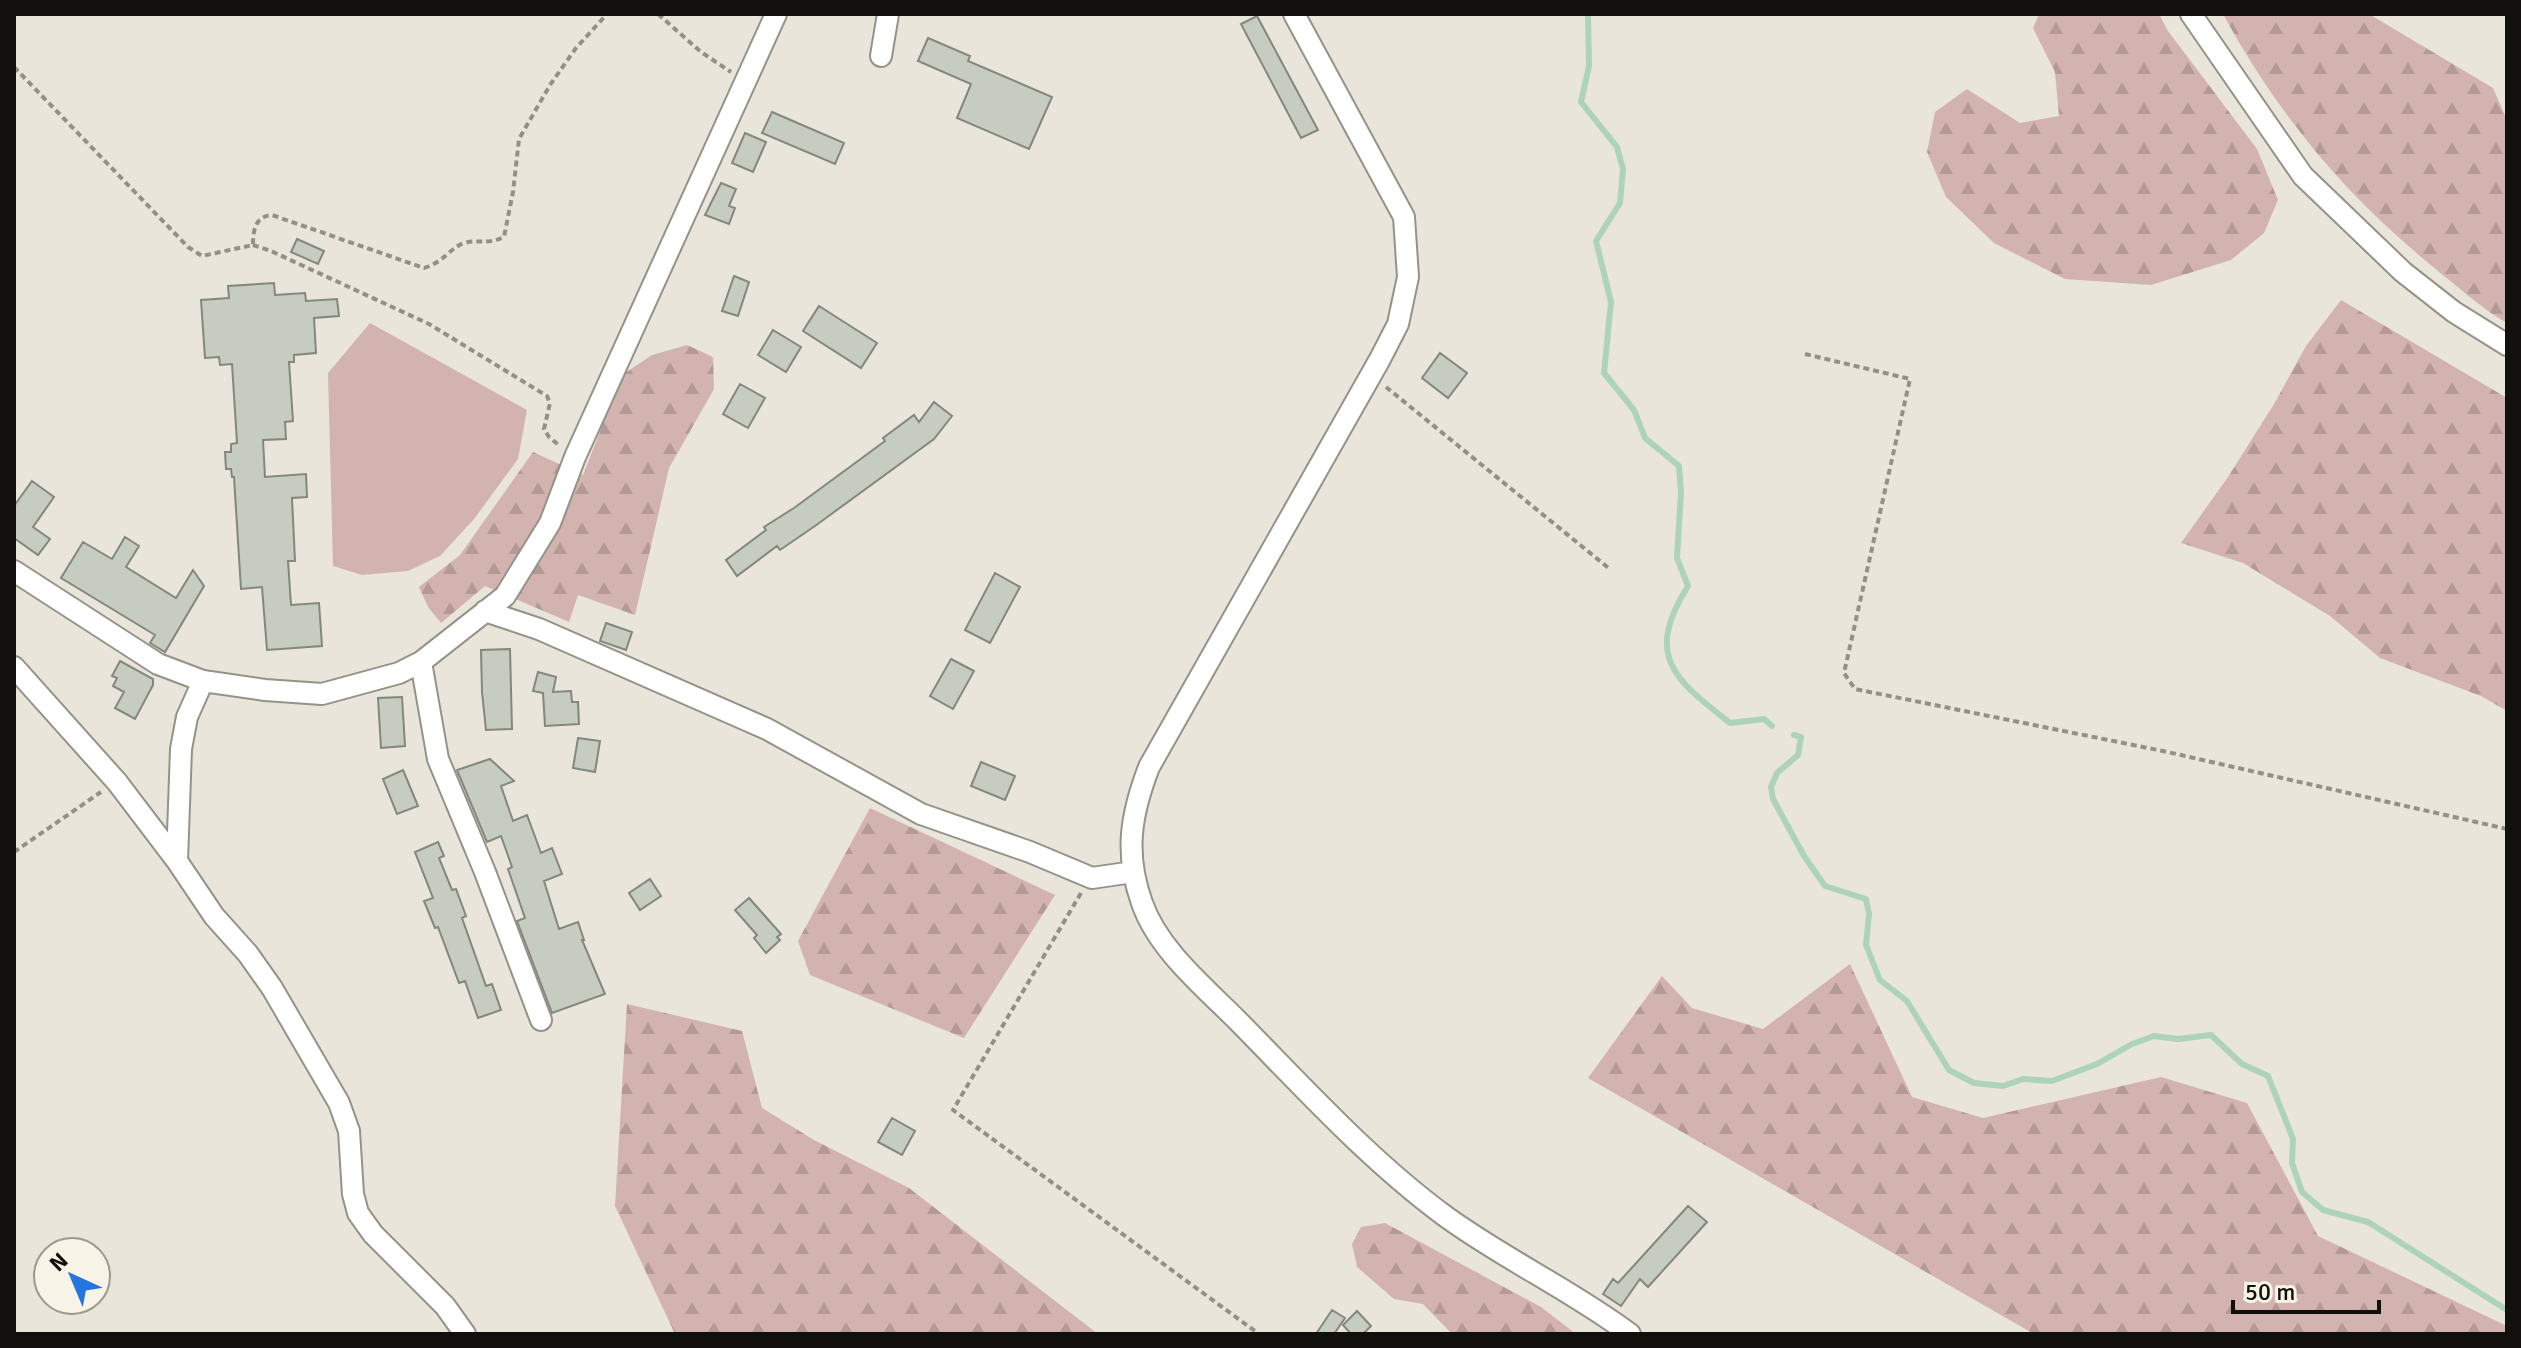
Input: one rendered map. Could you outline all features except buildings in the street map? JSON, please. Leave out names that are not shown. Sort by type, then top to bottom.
[{"type":"street","points":[[14,571],[158,664],[203,681],[322,694],[388,676],[421,662],[505,596],[550,523],[575,457],[776,14]]},
{"type":"street","points":[[881,56],[888,14]]},
{"type":"street","points":[[1294,14],[1404,217],[1408,277],[1398,324],[1149,767],[1132,818],[1133,872],[1143,906],[1173,953],[1369,1153],[1448,1218],[1630,1334]]},
{"type":"street","points":[[2191,14],[2303,176],[2403,272],[2454,312],[2507,345]]},
{"type":"street","points":[[485,611],[539,629],[767,729],[921,814],[1030,852],[1092,878],[1133,872]]},
{"type":"street","points":[[421,662],[438,759],[541,1020]]},
{"type":"street","points":[[14,667],[117,782],[214,916],[248,954],[272,988],[339,1103],[349,1131],[353,1194],[358,1213],[373,1234],[445,1306],[465,1334]]},
{"type":"street","points":[[177,861],[181,749],[187,717],[203,681]]},
{"type":"path","points":[[253,245],[259,219],[272,215],[424,268],[446,259],[463,244],[491,243],[504,237],[519,139],[576,48],[607,14]]},
{"type":"path","points":[[658,14],[701,52],[746,82]]},
{"type":"path","points":[[14,67],[197,253],[210,256],[253,245],[429,324],[547,396],[550,403],[544,429],[575,457]]},
{"type":"path","points":[[1805,354],[1910,379],[1844,673],[1855,689],[2163,751],[2507,829]]},
{"type":"path","points":[[1371,375],[1611,570]]},
{"type":"path","points":[[14,852],[117,782]]},
{"type":"path","points":[[1092,878],[1070,908],[953,1110],[1259,1334]]},
{"type":"green space","points":[[2039,14],[2159,14],[2168,31],[2257,149],[2278,200],[2264,233],[2231,260],[2151,285],[2065,279],[1994,243],[1946,197],[1927,152],[1935,112],[1967,89],[2020,123],[2059,116],[2055,72],[2033,28]]},
{"type":"green space","points":[[2223,14],[2369,14],[2493,88],[2507,120],[2507,323],[2409,247],[2347,187],[2293,123],[2245,53]]},
{"type":"green space","points":[[2341,300],[2507,398],[2507,711],[2481,696],[2380,658],[2330,616],[2243,563],[2181,543],[2228,477],[2306,346]]},
{"type":"green space","points":[[370,323],[527,410],[518,459],[474,519],[440,556],[408,571],[362,575],[333,566],[328,373]]},
{"type":"green space","points":[[687,345],[713,357],[714,389],[669,468],[635,615],[578,595],[569,622],[485,586],[441,623],[428,607],[419,587],[460,555],[533,452],[583,475],[622,375],[652,355]]},
{"type":"green space","points":[[870,808],[1055,895],[964,1038],[810,975],[798,941]]},
{"type":"green space","points":[[1850,964],[1912,1097],[1983,1118],[2161,1077],[2247,1103],[2318,1236],[2507,1326],[2507,1334],[2034,1334],[1588,1078],[1662,976],[1692,1008],[1763,1029]]},
{"type":"green space","points":[[627,1004],[742,1031],[762,1108],[814,1140],[909,1188],[1098,1334],[675,1334],[615,1206]]},
{"type":"green space","points":[[1385,1223],[1541,1307],[1576,1334],[1452,1334],[1423,1304],[1394,1299],[1357,1267],[1352,1244],[1361,1227]]},
{"type":"waterway","points":[[1588,14],[1589,66],[1581,102],[1617,147],[1623,169],[1620,203],[1596,241],[1611,302],[1604,373],[1634,410],[1645,438],[1679,466],[1681,493],[1677,558],[1688,586],[1675,610],[1668,631],[1667,649],[1680,679],[1730,723],[1764,719],[1772,726]]},
{"type":"waterway","points":[[1794,735],[1801,737],[1798,755],[1777,773],[1771,787],[1773,799],[1804,856],[1825,886],[1866,899],[1869,914],[1866,945],[1880,980],[1907,1001],[1949,1070],[1974,1083],[2003,1086],[2023,1079],[2052,1081],[2097,1064],[2132,1044],[2154,1036],[2178,1039],[2211,1035],[2242,1064],[2268,1076],[2293,1139],[2292,1163],[2302,1192],[2323,1210],[2368,1222],[2507,1310]]}]
